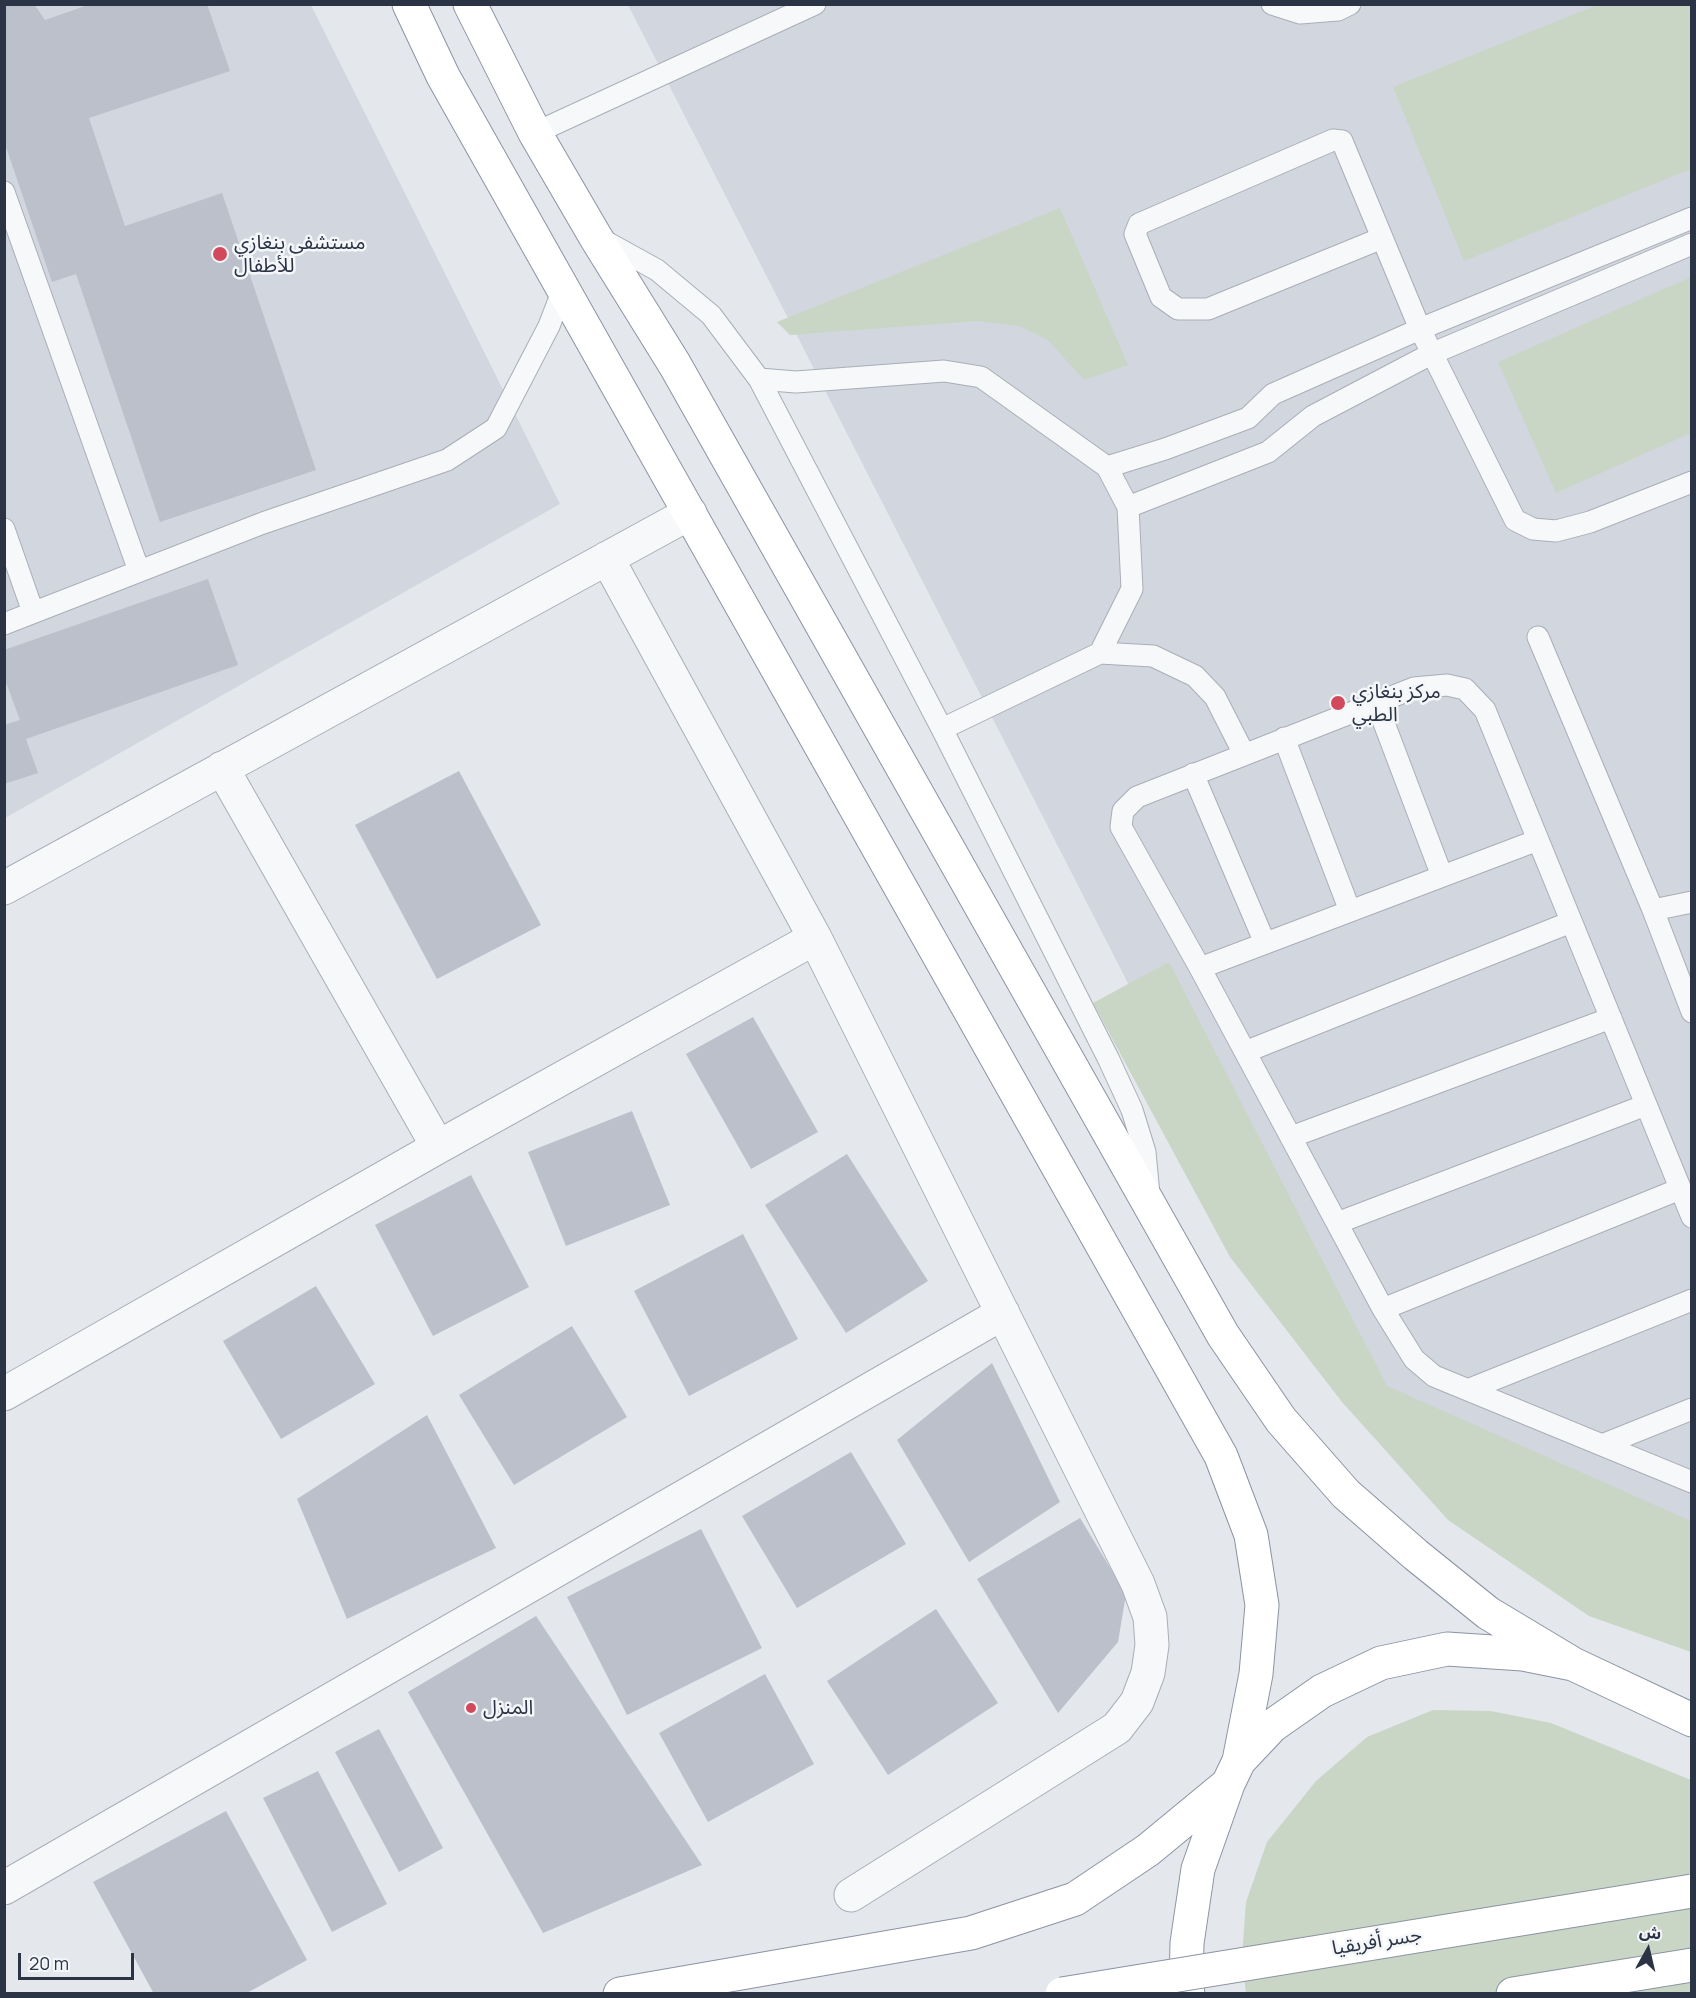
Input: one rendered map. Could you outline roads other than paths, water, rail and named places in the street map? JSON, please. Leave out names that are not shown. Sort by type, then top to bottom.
[{"type":"highway","points":[[409,4],[443,76],[1221,1456],[1251,1535],[1262,1605],[1256,1674],[1234,1772],[1198,1869],[1188,1943],[1186,1984],[1188,1994]]},
{"type":"highway","points":[[470,4],[535,133],[595,236],[675,365],[1223,1335],[1281,1420],[1346,1494],[1488,1613],[1573,1664],[1692,1720]]},
{"type":"highway","points":[[620,1994],[971,1933],[1076,1899],[1148,1850],[1234,1772],[1272,1726],[1323,1691],[1381,1663],[1447,1649],[1523,1654],[1573,1664]]},
{"type":"highway","points":[[1652,1700],[1692,1705]]},
{"type":"highway","name":"جسر أفريقيا","points":[[1062,1994],[1692,1891]]},
{"type":"highway","points":[[1514,1994],[1692,1965]]},
{"type":"street","points":[[4,888],[690,513]]},
{"type":"street","points":[[607,558],[814,938],[1138,1584],[1150,1617],[1152,1645],[1149,1673],[1137,1702],[1117,1728],[851,1895]]},
{"type":"street","points":[[222,768],[438,1147]]},
{"type":"street","points":[[4,1394],[438,1147],[814,938]]},
{"type":"street","points":[[4,1888],[1003,1313]]},
{"type":"lane","points":[[535,133],[815,4]]},
{"type":"lane","points":[[1272,4],[1300,14],[1338,10],[1350,4]]},
{"type":"lane","points":[[1382,238],[1208,309],[1178,309],[1161,297],[1135,234],[1139,224],[1333,140],[1342,141],[1431,354],[1515,520],[1533,529],[1556,531],[1590,522],[1692,482]]},
{"type":"lane","points":[[4,192],[139,571]]},
{"type":"lane","points":[[1107,467],[1165,449],[1248,418],[1273,394],[1420,329],[1692,218]]},
{"type":"lane","points":[[595,236],[657,270],[711,315],[759,379],[942,729],[1132,1110],[1145,1152],[1151,1207]]},
{"type":"lane","points":[[1128,507],[1268,452],[1313,416],[1431,354],[1692,244]]},
{"type":"lane","points":[[4,624],[263,523],[447,460],[496,428],[549,326],[564,287]]},
{"type":"lane","points":[[759,379],[796,382],[944,371],[981,377],[1107,467],[1128,507],[1132,589],[1100,653]]},
{"type":"lane","points":[[4,530],[33,612]]},
{"type":"lane","points":[[1538,637],[1687,987],[1692,1011]]},
{"type":"lane","points":[[942,729],[1100,653],[1153,656],[1194,676],[1215,697],[1244,754]]},
{"type":"lane","points":[[1692,1217],[1485,710],[1466,689],[1447,685],[1414,688],[1137,797],[1123,811],[1121,827],[1200,968],[1383,1309],[1414,1359],[1434,1376],[1692,1482]]},
{"type":"lane","points":[[1376,702],[1442,876]]},
{"type":"lane","points":[[1284,738],[1350,911]]},
{"type":"lane","points":[[1194,774],[1265,943]]},
{"type":"lane","points":[[1200,968],[1538,840]]},
{"type":"lane","points":[[1653,910],[1692,902]]},
{"type":"lane","points":[[1245,1052],[1571,922]]},
{"type":"lane","points":[[1291,1137],[1611,1018]]},
{"type":"lane","points":[[1337,1223],[1646,1105]]},
{"type":"lane","points":[[1383,1309],[1680,1190]]},
{"type":"lane","points":[[1470,1389],[1692,1300]]},
{"type":"lane","points":[[1602,1445],[1692,1409]]},
{"type":"place","name":"مستشفى بنغازي للأطفال","points":[[220,254]]},
{"type":"place","name":"مركز بنغازي الطبي","points":[[1338,703]]},
{"type":"place","name":"المنزل","points":[[471,1708]]}]
